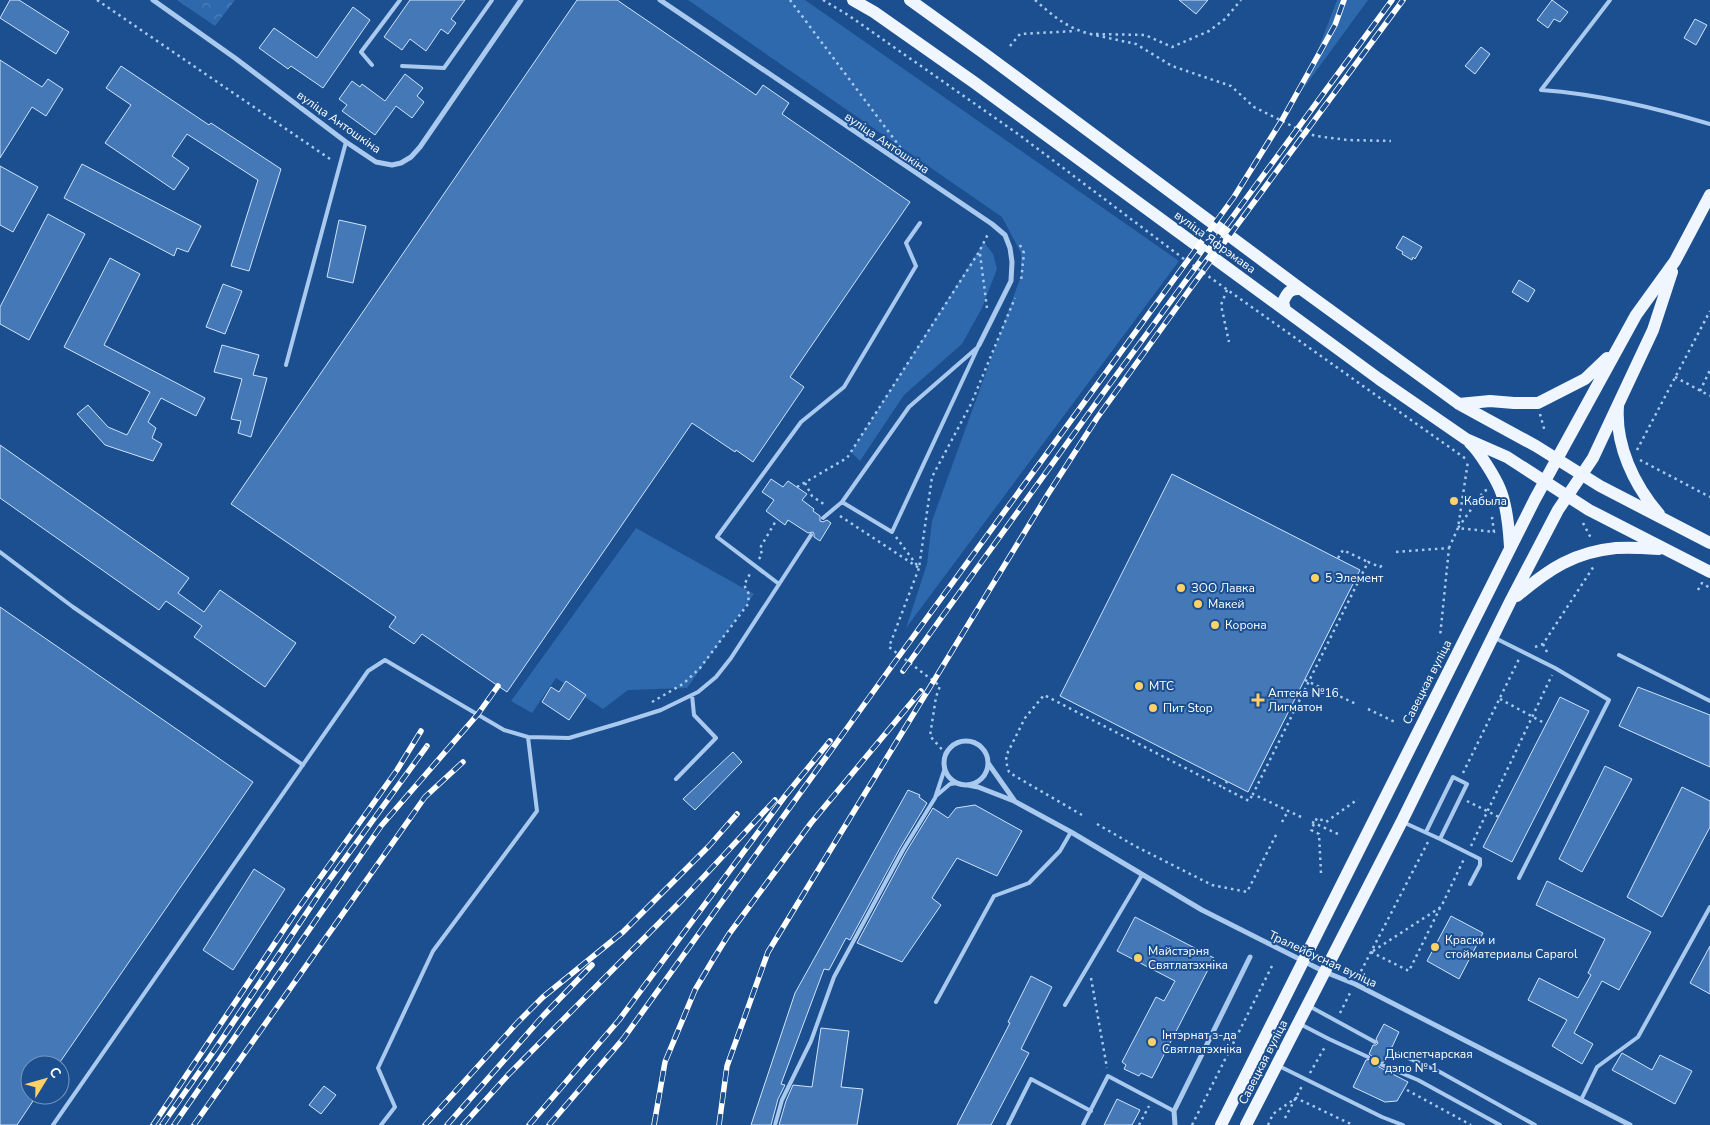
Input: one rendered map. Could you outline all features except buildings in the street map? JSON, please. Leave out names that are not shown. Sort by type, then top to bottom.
[{"type":"main road","name":"вуліца Яфрэмава","points":[[853,0],[874,12],[974,83],[1378,379],[1466,439],[1507,457],[1589,510],[1710,572]]},
{"type":"main road","name":"вуліца Яфрэмава","points":[[910,0],[1459,404],[1600,486],[1710,543]]},
{"type":"main road","name":"Савецкая вуліца","points":[[1221,1125],[1556,459],[1636,315],[1675,261],[1710,195]]},
{"type":"main road","name":"Савецкая вуліца","points":[[1246,1125],[1402,821],[1558,510],[1593,458],[1653,330],[1675,261]]},
{"type":"main road","points":[[1285,310],[1283,302],[1287,293],[1294,289],[1301,289]]},
{"type":"main road","points":[[1459,404],[1490,401],[1538,403],[1585,379],[1602,364],[1620,343]]},
{"type":"main road","points":[[1618,404],[1622,442],[1626,459],[1641,490],[1662,517]]},
{"type":"main road","points":[[1466,439],[1478,450],[1500,488],[1510,549]]},
{"type":"main road","points":[[1512,600],[1545,573],[1570,559],[1594,551],[1617,548],[1663,549]]},
{"type":"street","name":"вуліца Антошкіна","points":[[153,0],[235,58],[346,142],[376,162],[392,165],[401,163],[411,157],[420,147],[522,0]]},
{"type":"street","name":"вуліца Антошкіна","points":[[660,0],[992,224],[1005,235],[1010,248],[1012,262],[1011,280],[979,345]]},
{"type":"street","points":[[969,741],[979,745],[986,753],[988,763],[985,774],[978,782],[968,785],[958,784],[949,777],[944,768],[946,754],[950,748],[959,742],[969,741]]},
{"type":"street","name":"Тралейбусная вуліца","points":[[988,763],[1014,801]]},
{"type":"street","name":"Тралейбусная вуліца","points":[[968,785],[1014,801],[1071,832],[1202,910],[1302,961],[1355,984],[1630,1125]]},
{"type":"street","points":[[1175,1125],[1174,1111],[1250,957]]},
{"type":"lane","points":[[372,64],[361,52],[400,0]]},
{"type":"lane","points":[[402,66],[444,68],[492,0]]},
{"type":"lane","points":[[1610,0],[1542,90],[1604,97],[1674,113],[1710,124]]},
{"type":"lane","points":[[286,364],[338,165],[346,142]]},
{"type":"lane","points":[[779,584],[717,536],[801,422],[844,386],[916,266],[906,243],[920,223]]},
{"type":"lane","points":[[823,518],[842,502],[909,407],[979,345]]},
{"type":"lane","points":[[842,502],[892,532],[979,345]]},
{"type":"lane","points":[[53,1125],[368,672],[385,660],[504,730],[528,736],[569,738],[648,714],[692,695],[716,677],[731,658],[811,536]]},
{"type":"lane","points":[[0,552],[73,607],[303,765]]},
{"type":"lane","points":[[1494,637],[1555,668],[1609,700],[1519,878]]},
{"type":"lane","points":[[1619,656],[1710,702]]},
{"type":"lane","points":[[676,779],[716,738],[694,715],[692,695]]},
{"type":"lane","points":[[381,1125],[395,1107],[378,1068],[433,952],[537,811],[528,736]]},
{"type":"lane","points":[[775,1125],[782,1100],[811,1041],[834,977],[903,850],[935,798],[944,768]]},
{"type":"lane","points":[[1426,832],[1453,776],[1466,784],[1440,839]]},
{"type":"lane","points":[[935,798],[950,784],[958,784]]},
{"type":"lane","points":[[1402,821],[1478,858],[1480,862],[1470,884]]},
{"type":"lane","points":[[936,1002],[994,896],[1030,883],[1060,851],[1071,832]]},
{"type":"lane","points":[[1065,1005],[1142,875]]},
{"type":"lane","points":[[1581,1100],[1597,1067],[1638,1037],[1710,907]]},
{"type":"lane","points":[[1307,1005],[1375,1042]]},
{"type":"lane","points":[[1298,1022],[1368,1057]]},
{"type":"lane","points":[[1390,1050],[1440,1072],[1535,1125]]},
{"type":"lane","points":[[1277,1065],[1382,1117],[1403,1125]]},
{"type":"lane","points":[[1382,1065],[1418,1080],[1500,1125]]},
{"type":"lane","points":[[1083,1125],[1108,1076],[1174,1111]]},
{"type":"lane","points":[[1008,1125],[1031,1080],[1090,1111]]},
{"type":"path","points":[[97,0],[338,165]]},
{"type":"path","points":[[790,0],[904,153]]},
{"type":"path","points":[[822,0],[848,14],[1010,129],[1227,290],[1468,461],[1474,468]]},
{"type":"path","points":[[1035,0],[1058,20],[1077,31]]},
{"type":"path","points":[[1090,34],[1145,35],[1172,46],[1209,31],[1225,19],[1241,0]]},
{"type":"path","points":[[1010,46],[1020,34],[1077,31],[1136,44],[1172,66],[1231,86],[1254,107],[1306,133],[1347,140],[1391,140]]},
{"type":"path","points":[[797,487],[847,458],[979,252],[989,232]]},
{"type":"path","points":[[1016,238],[1024,253],[1023,278],[1019,287]]},
{"type":"path","points":[[979,252],[990,326]]},
{"type":"path","points":[[1227,290],[1221,305],[1230,342]]},
{"type":"path","points":[[946,754],[930,736],[936,696],[940,686],[888,647],[919,568],[932,477],[971,404],[1016,296]]},
{"type":"path","points":[[1710,314],[1634,457],[1710,497]]},
{"type":"path","points":[[1700,391],[1710,370]]},
{"type":"path","points":[[1675,377],[1710,396]]},
{"type":"path","points":[[1539,410],[1545,432]]},
{"type":"path","points":[[1458,528],[1468,461]]},
{"type":"path","points":[[1440,637],[1449,548],[1458,528],[1484,491],[1490,489],[1484,482]]},
{"type":"path","points":[[804,483],[812,496],[832,511],[919,568]]},
{"type":"path","points":[[1458,528],[1494,532],[1492,515]]},
{"type":"path","points":[[648,714],[652,703],[683,684],[700,668],[748,604],[749,594],[744,585],[762,554],[760,548],[777,519]]},
{"type":"path","points":[[1583,522],[1594,544]]},
{"type":"path","points":[[892,532],[919,568]]},
{"type":"path","points":[[1396,552],[1449,548]]},
{"type":"path","points":[[1338,558],[1343,550],[1380,567],[1384,564]]},
{"type":"path","points":[[1082,815],[1014,776],[1009,772],[1007,766],[1006,756],[1025,718],[1044,695],[1249,801],[1368,562]]},
{"type":"path","points":[[1459,780],[1523,651],[1542,644],[1595,565]]},
{"type":"path","points":[[1698,590],[1702,583]]},
{"type":"path","points":[[1371,952],[1409,970],[1488,811],[1555,668]]},
{"type":"path","points":[[1305,680],[1356,704]]},
{"type":"path","points":[[1500,699],[1546,724]]},
{"type":"path","points":[[1368,710],[1397,723]]},
{"type":"path","points":[[1224,788],[1227,781]]},
{"type":"path","points":[[1253,794],[1301,817]]},
{"type":"path","points":[[1460,798],[1499,817]]},
{"type":"path","points":[[1321,873],[1320,834],[1311,830],[1313,823],[1317,818],[1326,822],[1358,799]]},
{"type":"path","points":[[1282,822],[1288,811]]},
{"type":"path","points":[[1313,823],[1340,835]]},
{"type":"path","points":[[1097,824],[1212,885],[1248,892],[1276,833]]},
{"type":"path","points":[[1336,1021],[1432,836]]},
{"type":"path","points":[[1371,952],[1441,907]]},
{"type":"path","points":[[1088,964],[1108,1076]]},
{"type":"path","points":[[1192,1125],[1272,966]]},
{"type":"path","points":[[1285,1118],[1329,1039]]},
{"type":"path","points":[[1407,1090],[1471,1125]]},
{"type":"path","points":[[1268,1125],[1274,1114],[1296,1098]]},
{"type":"path","points":[[1296,1098],[1353,1125]]},
{"type":"path","points":[[1139,1125],[1152,1100]]},
{"type":"green space","points":[[177,0],[235,0],[215,26]]},
{"type":"green space","points":[[688,0],[805,0],[1179,261],[906,628],[927,564],[932,521],[1021,276],[1021,253],[1002,217]]},
{"type":"green space","points":[[1337,0],[1368,0],[1303,89]]},
{"type":"green space","points":[[984,242],[993,254],[997,269],[982,308],[962,344],[904,395],[860,461],[851,452]]},
{"type":"green space","points":[[636,528],[754,594],[687,688],[628,690],[603,709],[556,678],[532,713],[511,701]]},
{"type":"railway","points":[[549,1125],[623,1039],[1234,197],[1282,120],[1335,25],[1344,0]]},
{"type":"railway","points":[[903,671],[1104,392],[1392,0]]},
{"type":"railway","points":[[719,1125],[727,1066],[768,952],[1048,494],[1097,418],[1403,0]]},
{"type":"railway","points":[[174,1125],[381,826],[478,714],[498,686]]},
{"type":"railway","points":[[654,1125],[665,1062],[695,990],[714,958],[729,934],[811,823],[921,691]]},
{"type":"railway","points":[[153,1125],[295,913],[397,770],[421,731]]},
{"type":"railway","points":[[529,1125],[619,1020],[785,796],[830,741]]},
{"type":"railway","points":[[162,1125],[322,890],[427,746]]},
{"type":"railway","points":[[194,1125],[425,797],[463,762]]},
{"type":"railway","points":[[463,1125],[508,1075],[683,899],[775,800]]},
{"type":"railway","points":[[425,1125],[543,997],[623,932],[709,846],[737,814]]},
{"type":"railway","points":[[447,1125],[543,1016],[592,965]]},
{"type":"place","name":"Кабыла","points":[[1454,501]]},
{"type":"place","name":"5 Элемент","points":[[1315,578]]},
{"type":"place","name":"ЗОО Лавка","points":[[1181,588]]},
{"type":"place","name":"Макей","points":[[1198,604]]},
{"type":"place","name":"Корона","points":[[1215,625]]},
{"type":"place","name":"МТС","points":[[1139,686]]},
{"type":"place","name":"Аптека №16 Лигматон","points":[[1258,700]]},
{"type":"place","name":"Пит Stop","points":[[1153,708]]},
{"type":"place","name":"Краски и стойматериалы Сaparol","points":[[1435,947]]},
{"type":"place","name":"Майстэрня Святлатэхніка","points":[[1138,958]]},
{"type":"place","name":"Інтэрнат з-да Святлатэхніка","points":[[1152,1042]]},
{"type":"place","name":"Дыспетчарская дэпо № 1","points":[[1375,1061]]}]
